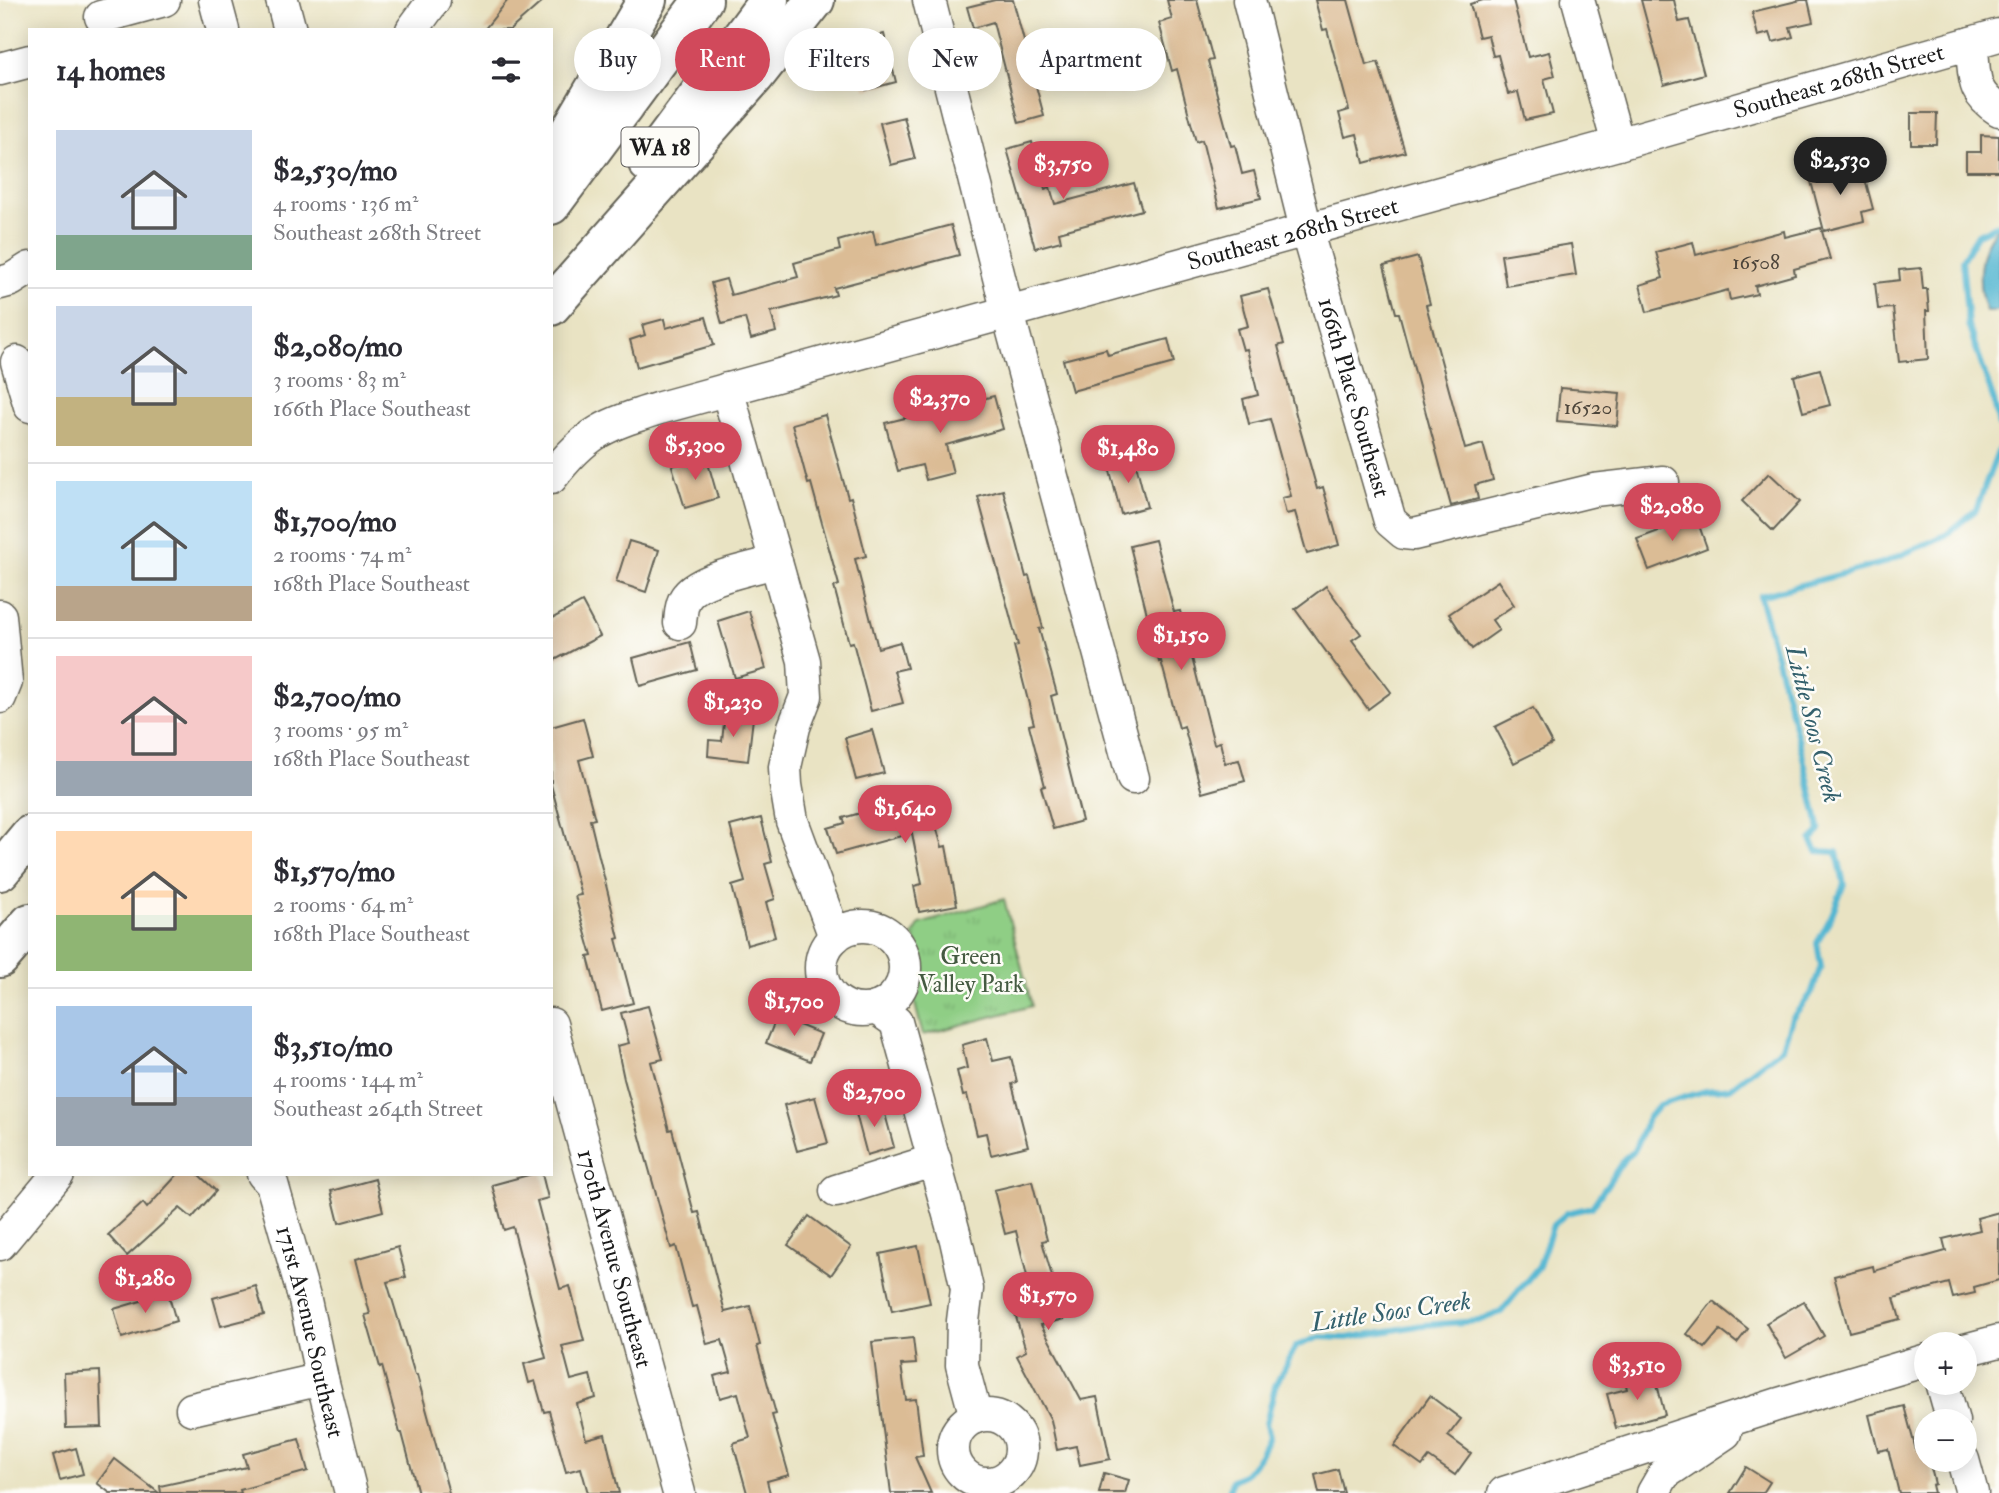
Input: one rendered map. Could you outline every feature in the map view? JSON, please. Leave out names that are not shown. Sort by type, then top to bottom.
[{"type":"highway","points":[[553,160],[647,0]]},
{"type":"highway","name":"WA 18","points":[[553,202],[703,0]]},
{"type":"highway","name":"WA 18","points":[[553,291],[769,0]]},
{"type":"highway","points":[[553,304],[755,76],[815,0]]},
{"type":"highway","points":[[0,871],[28,837]]},
{"type":"highway","points":[[0,958],[28,925]]},
{"type":"street","points":[[101,16],[164,0]]},
{"type":"street","points":[[215,0],[222,28]]},
{"type":"street","points":[[282,0],[289,28]]},
{"type":"street","points":[[413,28],[434,0]]},
{"type":"street","points":[[929,0],[1008,313],[1133,778]]},
{"type":"street","name":"166th Place Southeast","points":[[1249,0],[1306,229],[1390,521],[1404,533],[1414,534],[1594,489],[1664,482]]},
{"type":"street","points":[[1578,0],[1618,144]]},
{"type":"street","points":[[1985,39],[1977,90],[1985,101],[1999,110]]},
{"type":"street","name":"Southeast 268th Street","points":[[553,475],[571,452],[589,437],[615,422],[1618,144],[1985,39]]},
{"type":"street","points":[[0,69],[28,62]]},
{"type":"street","points":[[0,283],[11,280],[28,269]]},
{"type":"street","points":[[16,362],[28,400]]},
{"type":"street","points":[[727,389],[804,662],[806,696],[794,727],[785,767],[786,785],[792,821],[835,937]]},
{"type":"street","points":[[680,623],[681,608],[687,595],[696,588],[776,562]]},
{"type":"street","points":[[0,616],[6,682],[0,697]]},
{"type":"street","points":[[873,927],[885,932],[896,941],[902,953],[904,979],[898,992],[888,1002],[876,1008],[862,1010],[848,1007],[836,1000],[827,989],[822,976],[821,962],[826,948],[846,929],[873,927]]},
{"type":"street","points":[[876,1008],[896,1021],[935,1160],[967,1289],[962,1321],[962,1365],[976,1417]]},
{"type":"street","name":"170th Avenue Southeast","points":[[553,1031],[678,1493]]},
{"type":"street","points":[[836,1191],[935,1160]]},
{"type":"street","points":[[0,1244],[56,1176]]},
{"type":"street","name":"171st Avenue Southeast","points":[[265,1176],[272,1184],[305,1300],[351,1493]]},
{"type":"street","points":[[1977,1347],[1999,1341]]},
{"type":"street","points":[[1504,1493],[1779,1404],[1914,1364]]},
{"type":"street","points":[[192,1409],[322,1379]]},
{"type":"street","points":[[1653,1493],[1664,1474],[1714,1439],[1779,1404]]},
{"type":"street","points":[[1966,1472],[1972,1493]]},
{"type":"green space","name":"Green Valley Park","points":[[1004,899],[1032,1006],[923,1035],[914,1000],[921,968],[913,935],[920,924]]},
{"type":"water","points":[[1999,227],[1999,311],[1986,311],[1981,290],[1980,267],[1986,245]]},
{"type":"building","points":[[508,0],[544,0],[512,28],[486,28]]},
{"type":"building","points":[[995,0],[1013,0],[1020,28],[1016,28],[1016,91],[1037,91],[1044,116],[1019,123],[1002,57],[1002,28],[995,28],[993,22],[973,28],[967,7]]},
{"type":"building","points":[[1167,0],[1197,0],[1213,60],[1208,61],[1231,146],[1235,145],[1242,174],[1254,171],[1261,198],[1219,208],[1202,140],[1196,142],[1177,69],[1172,71],[1166,49],[1166,28],[1160,28],[1159,23],[1172,19]]},
{"type":"building","points":[[1315,0],[1348,0],[1366,65],[1378,62],[1405,152],[1364,163],[1357,134],[1345,137],[1339,113],[1349,110],[1327,29],[1323,30]]},
{"type":"building","points":[[1483,0],[1513,0],[1528,57],[1549,52],[1555,76],[1544,79],[1553,114],[1525,120],[1518,92],[1508,94],[1498,55],[1493,56],[1488,35],[1479,37],[1470,4]]},
{"type":"building","points":[[1641,0],[1674,0],[1679,22],[1689,20],[1704,74],[1664,85]]},
{"type":"building","points":[[1808,0],[1813,22],[1790,27],[1793,37],[1773,42],[1770,33],[1758,36],[1752,12]]},
{"type":"building","points":[[1911,113],[1937,113],[1936,144],[1911,144]]},
{"type":"building","points":[[904,117],[915,159],[891,165],[880,123]]},
{"type":"building","points":[[1981,135],[1999,136],[1999,171],[1966,171],[1966,152],[1981,152]]},
{"type":"building","points":[[1032,142],[1045,189],[1050,187],[1055,204],[1134,183],[1142,210],[1059,232],[1061,241],[1035,248],[1007,149]]},
{"type":"building","points":[[1835,163],[1839,177],[1863,171],[1873,209],[1862,212],[1864,221],[1824,231],[1808,170]]},
{"type":"building","points":[[951,225],[959,255],[834,288],[836,295],[771,312],[776,332],[751,339],[745,318],[722,324],[711,283],[726,279],[731,295],[798,277],[794,263],[840,250],[838,241],[873,231],[876,245]]},
{"type":"building","points":[[1821,228],[1830,259],[1794,269],[1795,275],[1755,286],[1757,294],[1730,300],[1728,290],[1647,312],[1640,285],[1663,278],[1656,252],[1693,242],[1696,255],[1784,231],[1785,237]]},
{"type":"building","points":[[1571,244],[1576,275],[1506,286],[1501,255]]},
{"type":"building","points":[[1418,257],[1430,304],[1426,305],[1465,449],[1483,444],[1493,480],[1475,485],[1478,499],[1451,506],[1384,266]]},
{"type":"building","points":[[1921,268],[1929,311],[1926,311],[1928,359],[1899,362],[1893,308],[1878,309],[1875,283],[1900,280],[1899,270]]},
{"type":"building","points":[[1268,289],[1284,344],[1278,346],[1298,422],[1317,489],[1323,487],[1339,545],[1307,554],[1295,512],[1286,514],[1282,498],[1291,496],[1270,419],[1249,424],[1243,399],[1258,395],[1247,349],[1243,350],[1237,329],[1248,326],[1240,296]]},
{"type":"building","points":[[706,317],[714,345],[637,367],[630,340],[645,335],[642,325],[664,319],[666,328]]},
{"type":"building","points":[[1168,339],[1174,363],[1072,391],[1063,360],[1106,349],[1108,355]]},
{"type":"building","points":[[1820,369],[1830,405],[1803,412],[1794,376]]},
{"type":"building","points":[[1560,388],[1620,393],[1617,426],[1557,421]]},
{"type":"building","points":[[994,396],[1003,429],[946,445],[953,473],[926,480],[922,465],[898,471],[885,423]]},
{"type":"building","points":[[825,415],[866,556],[855,559],[878,648],[900,642],[907,668],[894,671],[903,703],[871,711],[853,642],[849,643],[834,587],[839,585],[792,424]]},
{"type":"building","points":[[706,456],[718,498],[685,508],[672,466]]},
{"type":"building","points":[[1134,456],[1147,507],[1121,514],[1108,463]]},
{"type":"building","points":[[1769,473],[1800,502],[1773,531],[1742,501]]},
{"type":"building","points":[[1003,490],[1026,577],[1029,576],[1043,628],[1039,629],[1057,694],[1051,696],[1082,821],[1053,829],[1041,787],[1045,786],[1029,725],[1034,724],[1014,646],[1018,645],[978,497]]},
{"type":"building","points":[[1696,517],[1707,548],[1649,570],[1637,539]]},
{"type":"building","points":[[1155,540],[1174,612],[1180,611],[1214,744],[1220,742],[1225,763],[1239,760],[1245,781],[1202,793],[1184,726],[1179,728],[1161,661],[1159,662],[1130,546]]},
{"type":"building","points":[[629,541],[659,550],[646,592],[616,582]]},
{"type":"building","points":[[1498,581],[1514,605],[1492,620],[1499,630],[1472,649],[1449,614]]},
{"type":"building","points":[[1326,586],[1361,634],[1352,640],[1391,692],[1368,709],[1295,609]]},
{"type":"building","points":[[582,602],[600,636],[553,661],[553,618]]},
{"type":"building","points":[[749,611],[766,669],[735,678],[718,621]]},
{"type":"building","points":[[690,642],[697,670],[640,686],[633,658]]},
{"type":"building","points":[[1533,708],[1552,744],[1514,763],[1495,727]]},
{"type":"building","points":[[725,714],[753,718],[748,761],[708,756],[709,740],[722,741]]},
{"type":"building","points":[[583,718],[593,756],[579,760],[595,819],[590,820],[633,1003],[602,1011],[588,957],[592,956],[575,896],[581,895],[553,792],[553,726]]},
{"type":"building","points":[[872,730],[884,773],[856,780],[845,738]]},
{"type":"building","points":[[927,794],[942,847],[946,846],[957,905],[919,912],[914,886],[922,884],[912,833],[836,854],[828,828],[845,823],[843,818]]},
{"type":"building","points":[[761,818],[772,862],[765,864],[775,899],[766,902],[775,937],[747,945],[732,886],[745,882],[730,826]]},
{"type":"building","points":[[648,1006],[663,1059],[651,1062],[694,1213],[699,1212],[725,1312],[750,1306],[760,1345],[757,1346],[776,1414],[772,1415],[789,1475],[767,1481],[770,1493],[747,1493],[733,1443],[750,1438],[738,1393],[720,1398],[714,1376],[731,1372],[722,1340],[707,1344],[697,1306],[692,1307],[676,1246],[671,1248],[624,1079],[617,1046],[629,1043],[621,1013]]},
{"type":"building","points":[[777,1016],[821,1034],[810,1061],[766,1043]]},
{"type":"building","points":[[987,1038],[993,1061],[1011,1057],[1017,1082],[1012,1084],[1028,1146],[991,1155],[986,1133],[977,1135],[967,1095],[963,1096],[957,1071],[967,1068],[962,1045]]},
{"type":"building","points":[[815,1097],[828,1143],[797,1151],[784,1105]]},
{"type":"building","points":[[882,1103],[894,1147],[867,1155],[855,1110]]},
{"type":"building","points":[[176,1176],[200,1176],[216,1191],[192,1218],[180,1208],[127,1256],[108,1235],[143,1203],[147,1208]]},
{"type":"building","points":[[525,1176],[542,1176],[548,1198],[537,1201],[560,1289],[570,1286],[584,1341],[562,1346],[571,1380],[590,1375],[596,1398],[577,1404],[586,1439],[605,1434],[619,1493],[588,1493],[581,1468],[566,1472],[549,1411],[544,1412],[535,1381],[529,1383],[524,1364],[546,1358],[513,1227],[504,1230],[492,1185]]},
{"type":"building","points":[[375,1179],[383,1211],[339,1223],[331,1191]]},
{"type":"building","points":[[1032,1181],[1047,1240],[1042,1241],[1064,1319],[1041,1325],[1081,1400],[1097,1397],[1110,1459],[1080,1465],[1076,1446],[1057,1450],[1051,1420],[1017,1356],[1026,1351],[1013,1307],[1026,1304],[1019,1278],[1027,1276],[1016,1231],[1005,1234],[994,1190]]},
{"type":"building","points":[[1999,1212],[1999,1280],[1974,1287],[1975,1293],[1953,1298],[1949,1283],[1894,1298],[1900,1319],[1849,1332],[1834,1276],[1873,1266],[1874,1271],[1946,1251],[1943,1239],[1980,1230],[1977,1218]]},
{"type":"building","points":[[809,1216],[851,1247],[831,1275],[788,1245]]},
{"type":"building","points":[[918,1246],[930,1303],[892,1311],[880,1254]]},
{"type":"building","points":[[398,1247],[406,1277],[387,1282],[417,1375],[449,1493],[418,1493],[365,1315],[370,1314],[356,1259]]},
{"type":"building","points":[[256,1286],[264,1315],[221,1326],[213,1298]]},
{"type":"building","points":[[168,1293],[176,1321],[122,1338],[114,1309]]},
{"type":"building","points":[[1713,1301],[1748,1329],[1737,1343],[1720,1330],[1705,1348],[1687,1334]]},
{"type":"building","points":[[1804,1301],[1824,1336],[1786,1358],[1766,1323]]},
{"type":"building","points":[[913,1338],[916,1364],[901,1365],[906,1400],[916,1399],[923,1456],[915,1457],[931,1493],[891,1493],[872,1342]]},
{"type":"building","points":[[100,1371],[102,1427],[66,1428],[64,1373]]},
{"type":"building","points":[[1654,1373],[1665,1415],[1616,1428],[1607,1394],[1627,1389],[1625,1381]]},
{"type":"building","points":[[1430,1396],[1461,1419],[1448,1436],[1471,1453],[1455,1475],[1429,1457],[1422,1466],[1394,1446]]},
{"type":"building","points":[[1904,1406],[1914,1443],[1914,1472],[1932,1472],[1934,1493],[1899,1493],[1888,1449],[1878,1451],[1869,1415]]},
{"type":"building","points":[[299,1439],[308,1471],[240,1490],[241,1493],[161,1493],[160,1486],[247,1467],[243,1454]]},
{"type":"building","points":[[76,1448],[83,1474],[60,1480],[53,1455]]},
{"type":"building","points":[[115,1459],[159,1493],[110,1493],[97,1483]]},
{"type":"building","points":[[1746,1467],[1770,1482],[1763,1493],[1730,1493]]},
{"type":"building","points":[[1338,1469],[1344,1493],[1319,1493],[1315,1475]]},
{"type":"building","points":[[1104,1473],[1129,1480],[1125,1493],[1099,1493]]},
{"type":"waterway","name":"Little Soos Creek","points":[[1999,224],[1978,234],[1962,260],[1968,325],[1994,401],[1999,426]]},
{"type":"waterway","name":"Little Soos Creek","points":[[1229,1493],[1232,1480],[1245,1474],[1259,1457],[1269,1437],[1266,1424],[1275,1386],[1296,1346],[1320,1337],[1347,1338],[1423,1325],[1478,1321],[1501,1312],[1539,1266],[1553,1225],[1567,1213],[1592,1207],[1625,1158],[1634,1151],[1648,1118],[1659,1105],[1705,1091],[1730,1088],[1783,1047],[1792,1018],[1811,994],[1821,966],[1817,943],[1844,884],[1837,852],[1817,851],[1811,840],[1820,831],[1760,596],[1883,563],[1946,535],[1976,510],[1999,449]]}]
